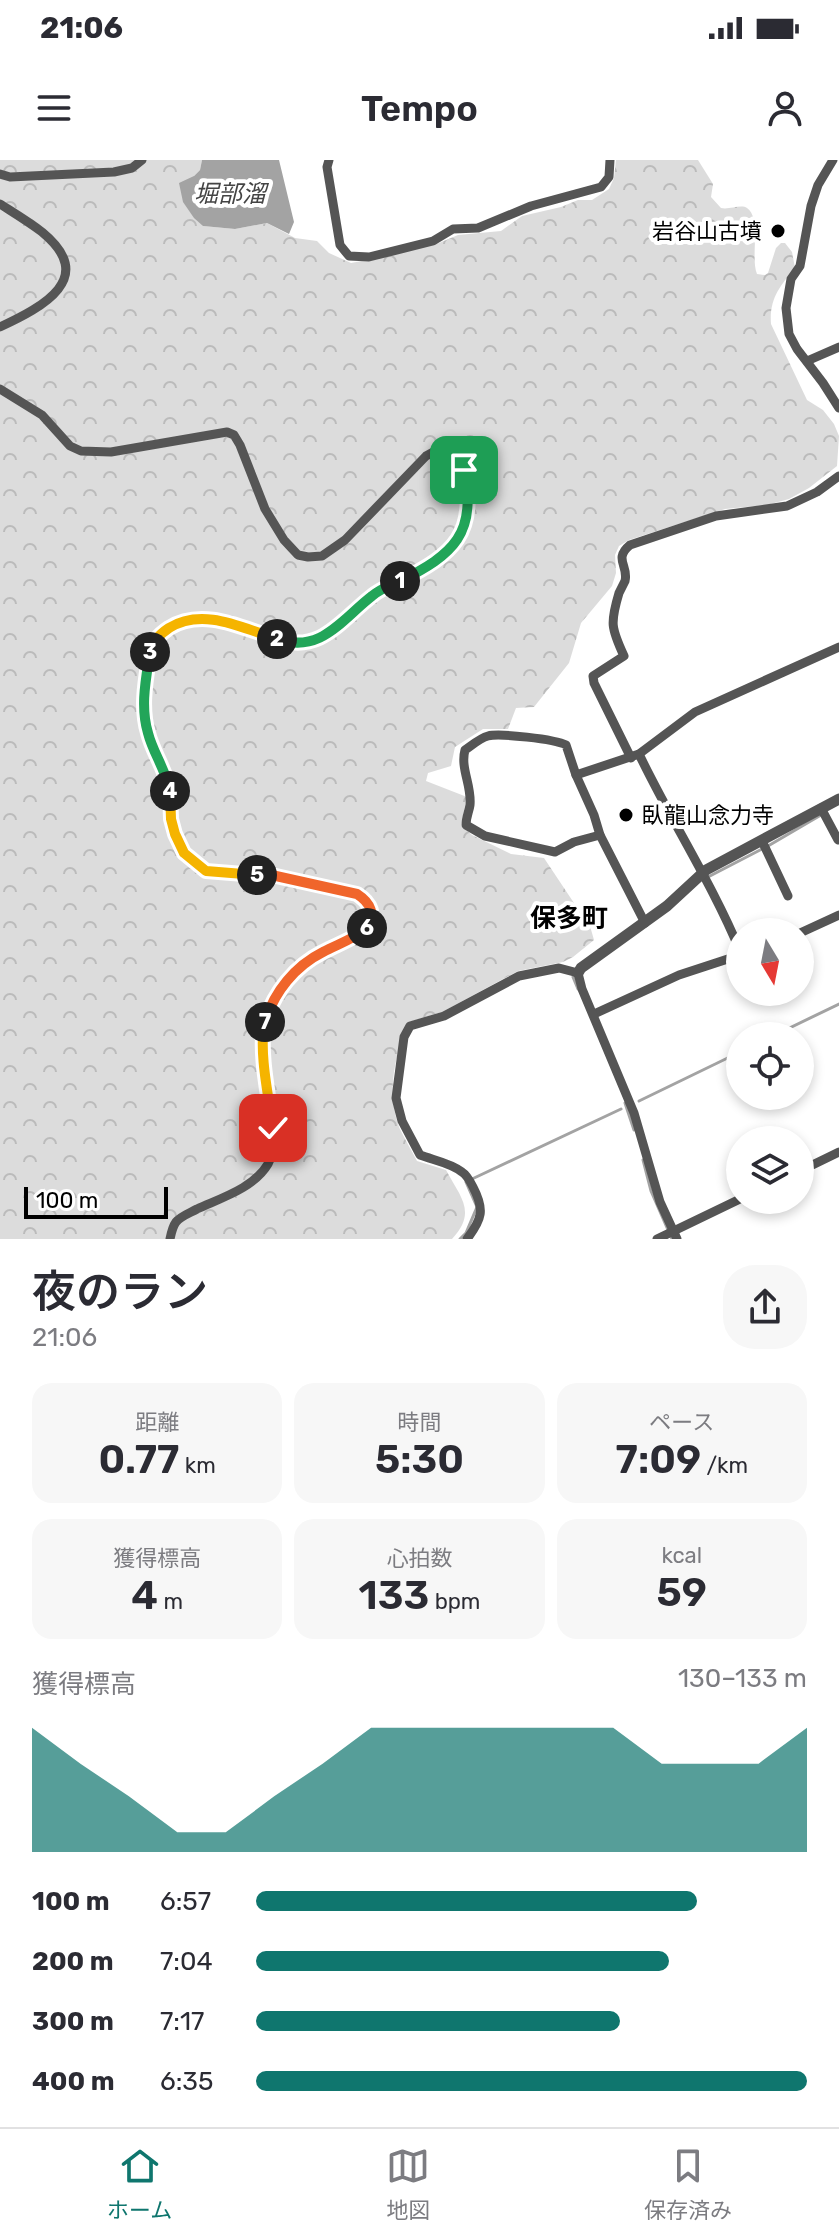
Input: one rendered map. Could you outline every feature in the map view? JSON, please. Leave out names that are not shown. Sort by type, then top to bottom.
[{"type":"street","points":[[0,174],[10,177],[114,172],[132,168],[142,160]]},
{"type":"street","points":[[329,160],[327,167],[340,245],[349,256],[369,257],[433,241],[453,229],[478,228],[531,206],[601,187],[609,177],[610,160]]},
{"type":"street","points":[[833,160],[818,185],[811,206],[800,266],[791,279],[786,308],[789,334],[839,408]]},
{"type":"street","points":[[0,204],[43,233],[61,252],[67,267],[66,278],[55,293],[26,314],[0,327]]},
{"type":"street","points":[[807,361],[839,347]]},
{"type":"street","points":[[0,389],[42,415],[70,446],[81,451],[111,452],[227,432],[234,435],[265,509],[284,540],[298,555],[322,556],[345,540],[426,456],[437,450],[447,448],[456,454],[468,486],[469,505],[464,528],[453,547],[428,567],[375,593],[323,637],[309,643],[290,644],[225,622],[198,618],[178,623],[162,633],[151,647],[144,717],[148,736],[167,774],[171,819],[184,853],[206,871],[276,876],[357,894],[371,907],[372,919],[369,927],[356,937],[307,961],[288,980],[269,1008],[264,1028],[264,1061],[273,1128],[270,1161],[248,1184],[176,1222],[170,1239]]},
{"type":"street","points":[[726,918],[594,683],[593,676],[624,656],[612,625],[625,580],[623,553],[630,545],[716,516],[787,506],[817,492],[839,476]]},
{"type":"street","points":[[576,775],[635,756],[695,712],[839,647]]},
{"type":"street","points":[[600,835],[574,842],[555,852],[485,836],[466,825],[470,803],[463,759],[465,750],[488,736],[545,738],[566,745],[600,835],[643,918]]},
{"type":"street","points":[[467,1239],[482,1211],[470,1181],[463,1172],[420,1155],[402,1121],[396,1098],[404,1037],[410,1026],[444,1016],[519,976],[559,968],[575,972],[643,918],[667,906],[703,873],[765,845],[839,799]]},
{"type":"street","points":[[821,808],[838,840]]},
{"type":"street","points":[[765,845],[788,896]]},
{"type":"street","points":[[814,927],[839,915]]},
{"type":"street","points":[[594,1014],[679,975],[726,958]]},
{"type":"street","points":[[575,972],[634,1113],[668,1236],[726,1206]]},
{"type":"street","points":[[814,1164],[839,1152]]},
{"type":"green space","points":[[0,160],[202,160],[200,170],[194,176],[203,226],[235,229],[267,223],[295,238],[317,241],[329,253],[351,263],[439,243],[458,235],[501,231],[522,216],[578,200],[592,200],[609,189],[616,160],[698,160],[713,184],[711,197],[721,208],[744,207],[751,213],[755,229],[757,274],[768,273],[776,248],[781,243],[785,243],[792,252],[795,268],[774,300],[771,324],[807,400],[823,410],[834,424],[839,436],[837,466],[789,499],[767,505],[725,509],[619,546],[612,586],[581,623],[569,663],[534,707],[516,708],[508,729],[483,729],[455,747],[451,766],[428,773],[426,781],[467,797],[461,825],[472,835],[511,854],[544,858],[588,919],[594,940],[563,962],[518,971],[442,1012],[409,1022],[394,1073],[395,1114],[417,1161],[446,1170],[461,1197],[464,1221],[452,1239],[0,1239]]},
{"type":"water","name":"堀部溜","points":[[202,160],[279,160],[294,222],[289,234],[267,223],[235,229],[203,226],[183,202],[179,183],[200,170]]},
{"type":"waterway","points":[[768,846],[821,815]]},
{"type":"waterway","points":[[708,877],[762,849]]},
{"type":"waterway","points":[[574,974],[578,989]]},
{"type":"waterway","points":[[802,1022],[839,1004]]},
{"type":"waterway","points":[[639,1101],[726,1059]]},
{"type":"waterway","points":[[625,1103],[634,1130]]},
{"type":"waterway","points":[[472,1179],[621,1109]]},
{"type":"waterway","points":[[643,1160],[651,1191],[672,1239]]},
{"type":"waterway","points":[[460,1239],[466,1233],[477,1207],[466,1182]]},
{"type":"place","name":"岩谷山古墳","points":[[778,231]]},
{"type":"place","name":"臥龍山念力寺","points":[[626,815]]},
{"type":"district","name":"保多町","points":[[569,918]]},
{"type":"route","points":[[273,1128],[264,1061],[264,1028],[269,1008],[288,980],[307,961],[356,937],[369,927],[371,907],[357,894],[276,876],[206,871],[184,853],[171,819],[167,774],[148,736],[144,717],[151,647],[162,633],[178,623],[198,618],[225,622],[290,644],[309,643],[323,637],[375,593],[428,567],[453,547],[464,528],[469,505],[464,470]]}]
